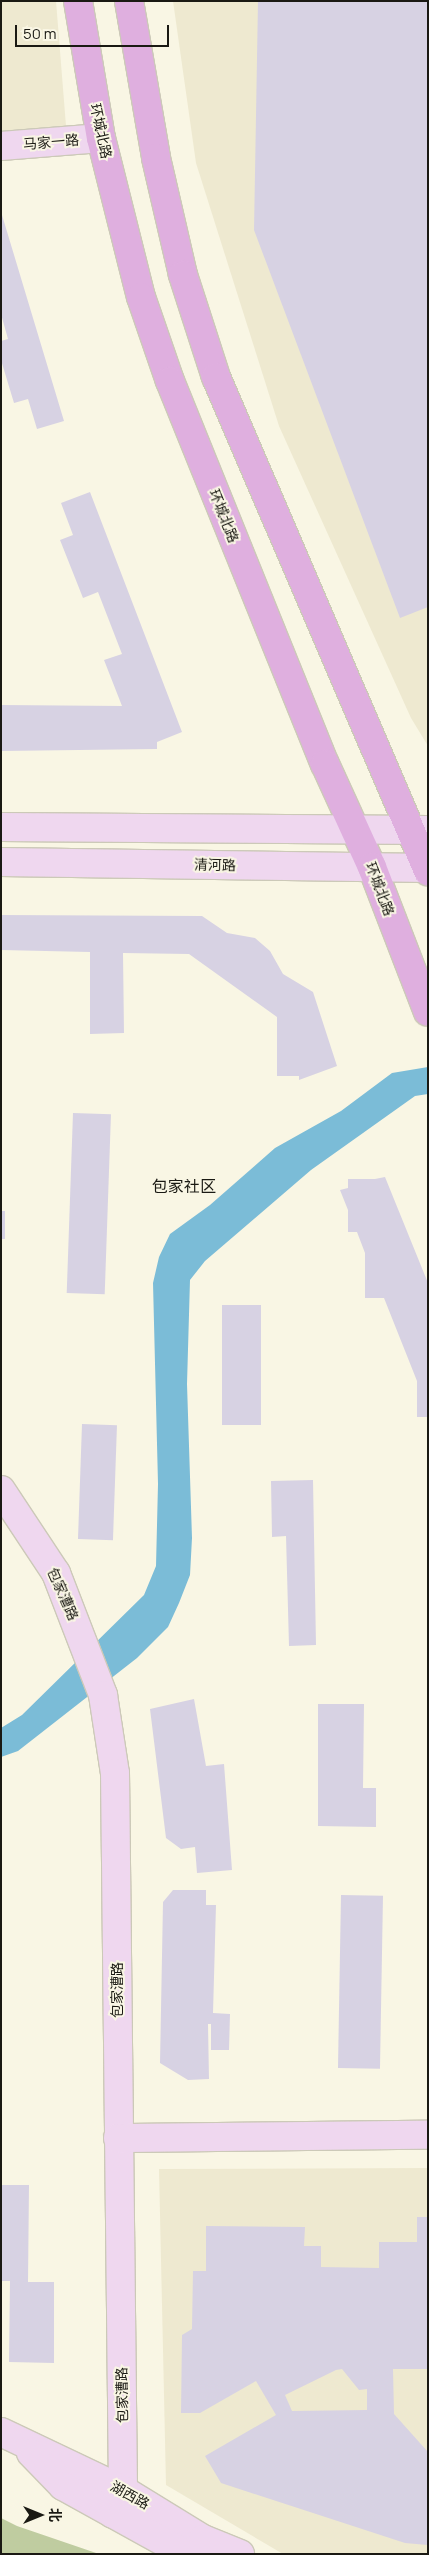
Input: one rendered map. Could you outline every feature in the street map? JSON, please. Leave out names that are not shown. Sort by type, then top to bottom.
[{"type":"main road","name":"环城北路","points":[[78,1],[101,138],[141,297],[170,381],[325,764],[372,867],[428,1012]]},
{"type":"main road","points":[[129,1],[156,158],[183,275],[216,377],[418,830],[427,869]]},
{"type":"street","name":"马家一路","points":[[1,146],[101,138]]},
{"type":"street","points":[[1,827],[418,830]]},
{"type":"street","name":"清河路","points":[[1,862],[427,869]]},
{"type":"street","name":"包家漕路","points":[[1,1490],[56,1573],[103,1695],[115,1773],[118,2502]]},
{"type":"street","points":[[118,2138],[428,2135]]},
{"type":"street","name":"湖西路","points":[[9,2436],[118,2502],[186,2554]]},
{"type":"street","name":"湖西路","points":[[118,2502],[240,2554]]},
{"type":"shaded area","points":[[1,1],[56,1],[66,126],[1,131]]},
{"type":"shaded area","points":[[173,1],[428,1],[428,746],[411,718],[279,426],[196,163]]},
{"type":"shaded area","points":[[428,2168],[428,2554],[283,2554],[166,2485],[159,2169]]},
{"type":"green space","points":[[1,2518],[17,2526],[99,2554],[1,2554]]},
{"type":"water","points":[[428,1067],[428,1094],[415,1096],[311,1170],[205,1261],[190,1280],[187,1384],[192,1538],[190,1575],[179,1603],[168,1627],[137,1658],[18,1751],[1,1757],[1,1728],[22,1715],[144,1595],[156,1566],[158,1484],[153,1283],[159,1257],[170,1234],[210,1205],[275,1148],[341,1111],[392,1073]]},
{"type":"building","points":[[258,1],[428,1],[428,607],[400,618],[254,230]]},
{"type":"building","points":[[2,215],[64,421],[37,429],[28,399],[14,403],[1,360],[1,341],[8,339],[1,314]]},
{"type":"building","points":[[90,492],[182,732],[157,742],[157,749],[1,751],[1,705],[122,706],[104,660],[122,654],[98,592],[83,598],[60,540],[73,535],[61,503]]},
{"type":"building","points":[[1,915],[202,916],[227,933],[255,938],[270,951],[283,974],[313,992],[337,1066],[299,1080],[299,1076],[277,1076],[277,1017],[189,954],[123,953],[124,1033],[90,1034],[90,952],[1,950]]},
{"type":"building","points":[[73,1113],[111,1114],[105,1294],[67,1293]]},
{"type":"building","points":[[385,1177],[428,1283],[428,1417],[417,1417],[417,1381],[384,1298],[365,1298],[365,1253],[357,1232],[348,1232],[348,1210],[340,1190],[348,1188],[348,1179]]},
{"type":"building","points":[[1,1211],[5,1211],[5,1239],[1,1239]]},
{"type":"building","points":[[222,1305],[261,1305],[261,1425],[222,1425]]},
{"type":"building","points":[[82,1424],[117,1425],[113,1540],[78,1539]]},
{"type":"building","points":[[313,1480],[316,1645],[289,1646],[286,1536],[272,1537],[271,1481]]},
{"type":"building","points":[[194,1699],[206,1766],[224,1764],[232,1870],[197,1873],[195,1847],[181,1849],[166,1838],[150,1709]]},
{"type":"building","points":[[318,1704],[364,1704],[363,1788],[376,1788],[376,1827],[318,1826]]},
{"type":"building","points":[[173,1890],[206,1890],[206,1905],[216,1905],[213,2013],[230,2014],[229,2050],[211,2050],[211,2024],[208,2024],[209,2079],[188,2080],[160,2063],[163,1902]]},
{"type":"building","points":[[341,1895],[383,1896],[380,2069],[338,2068]]},
{"type":"building","points":[[1,2185],[29,2185],[28,2282],[54,2282],[54,2363],[9,2362],[10,2281],[1,2281]]},
{"type":"building","points":[[417,2217],[428,2217],[428,2369],[393,2369],[394,2414],[428,2452],[428,2545],[405,2543],[221,2483],[205,2456],[276,2415],[256,2381],[200,2413],[181,2413],[182,2335],[192,2329],[193,2271],[206,2271],[206,2226],[305,2227],[304,2246],[321,2246],[321,2267],[379,2268],[379,2242],[417,2242]],"holes":[[[342,2369],[359,2390],[367,2389],[367,2410],[292,2411],[285,2395],[336,2370]]]},
{"type":"district","name":"包家社区","points":[[184,1186]]}]
